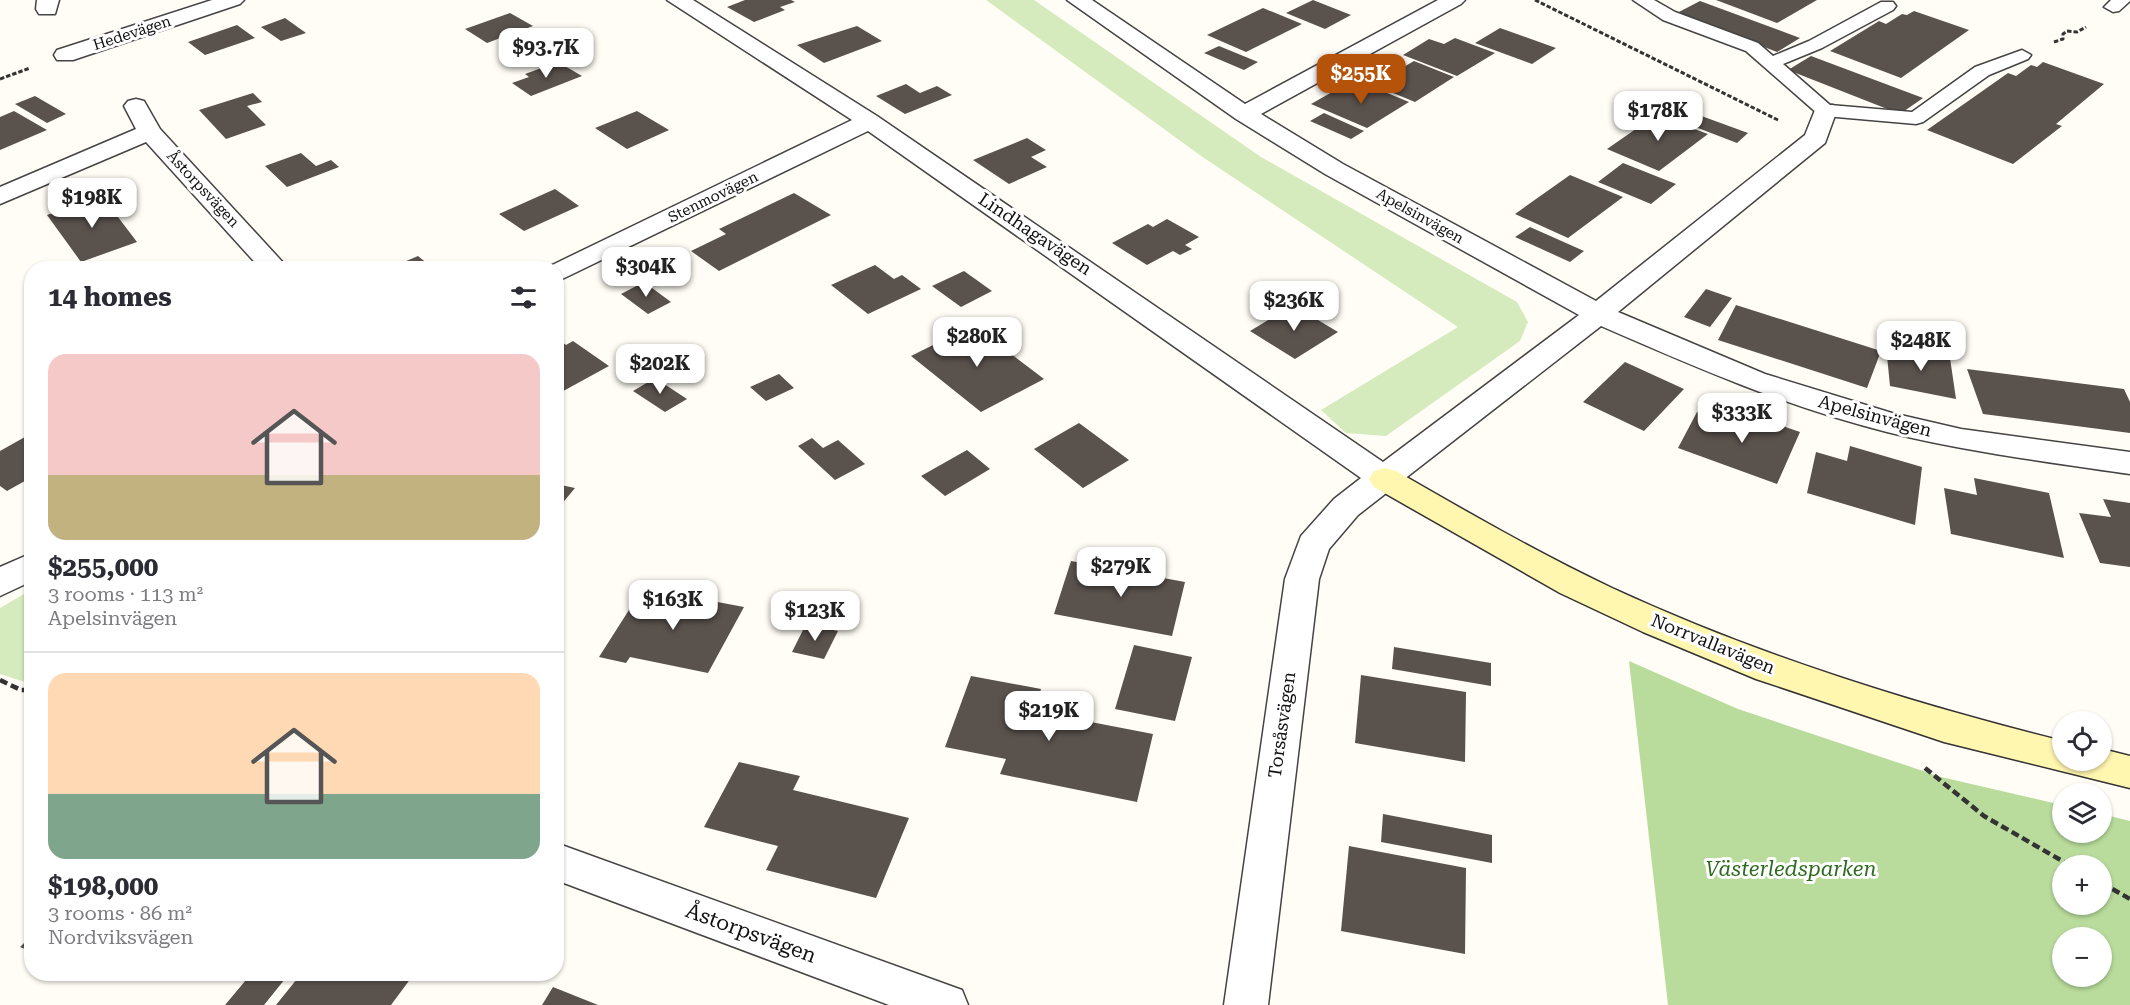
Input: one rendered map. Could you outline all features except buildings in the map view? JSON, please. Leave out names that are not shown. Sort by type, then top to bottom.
[{"type":"street","name":"Hedevägen","points":[[65,55],[233,0]]},
{"type":"street","name":"Lindhagavägen","points":[[678,0],[869,121],[1385,479]]},
{"type":"street","name":"Apelsinvägen","points":[[1078,0],[1244,114],[1334,169],[1598,314],[1754,381],[1887,422],[1996,444],[2130,463]]},
{"type":"street","points":[[1244,114],[1454,0]]},
{"type":"street","name":"Åstorpsvägen","points":[[136,106],[150,132],[269,261]]},
{"type":"street","points":[[1385,479],[1598,314],[1816,138],[1825,110]]},
{"type":"street","name":"Stenmovägen","points":[[564,270],[869,121]]},
{"type":"street","points":[[0,196],[150,132]]},
{"type":"street","name":"Norrvallavägen","points":[[1385,479],[1470,529],[1600,597],[1707,643],[1801,680],[1906,716],[2052,754]]},
{"type":"street","name":"Torsåsvägen","points":[[1246,1005],[1302,579],[1313,545],[1327,527],[1346,507],[1385,479]]},
{"type":"street","points":[[0,583],[24,570]]},
{"type":"street","points":[[2112,768],[2130,772]]},
{"type":"street","name":"Åstorpsvägen","points":[[564,864],[946,1005]]},
{"type":"lane","points":[[1642,0],[1669,16],[1752,47],[1825,110],[1916,118],[1982,71],[2022,55]]},
{"type":"lane","points":[[1660,9],[1684,0]]},
{"type":"lane","points":[[1771,62],[1794,56],[1858,19],[1887,6]]},
{"type":"path","points":[[1535,0],[1816,138]]},
{"type":"path","points":[[2022,55],[2063,39],[2063,34],[2067,31],[2077,32],[2092,24],[2118,3]]},
{"type":"path","points":[[0,680],[24,690]]},
{"type":"path","points":[[1923,765],[1984,816],[2052,855]]},
{"type":"path","points":[[2112,889],[2130,899]]},
{"type":"green space","points":[[986,0],[1034,0],[1261,157],[1517,302],[1528,322],[1520,341],[1386,436],[1346,433],[1321,410],[1458,327],[1204,158]]},
{"type":"green space","points":[[24,594],[24,682],[0,674],[0,608]]},
{"type":"green space","name":"Västerledsparken","points":[[1629,661],[1738,709],[1941,777],[2052,803],[2052,843],[2112,843],[2112,816],[2130,821],[2130,1005],[1668,1005]]}]
